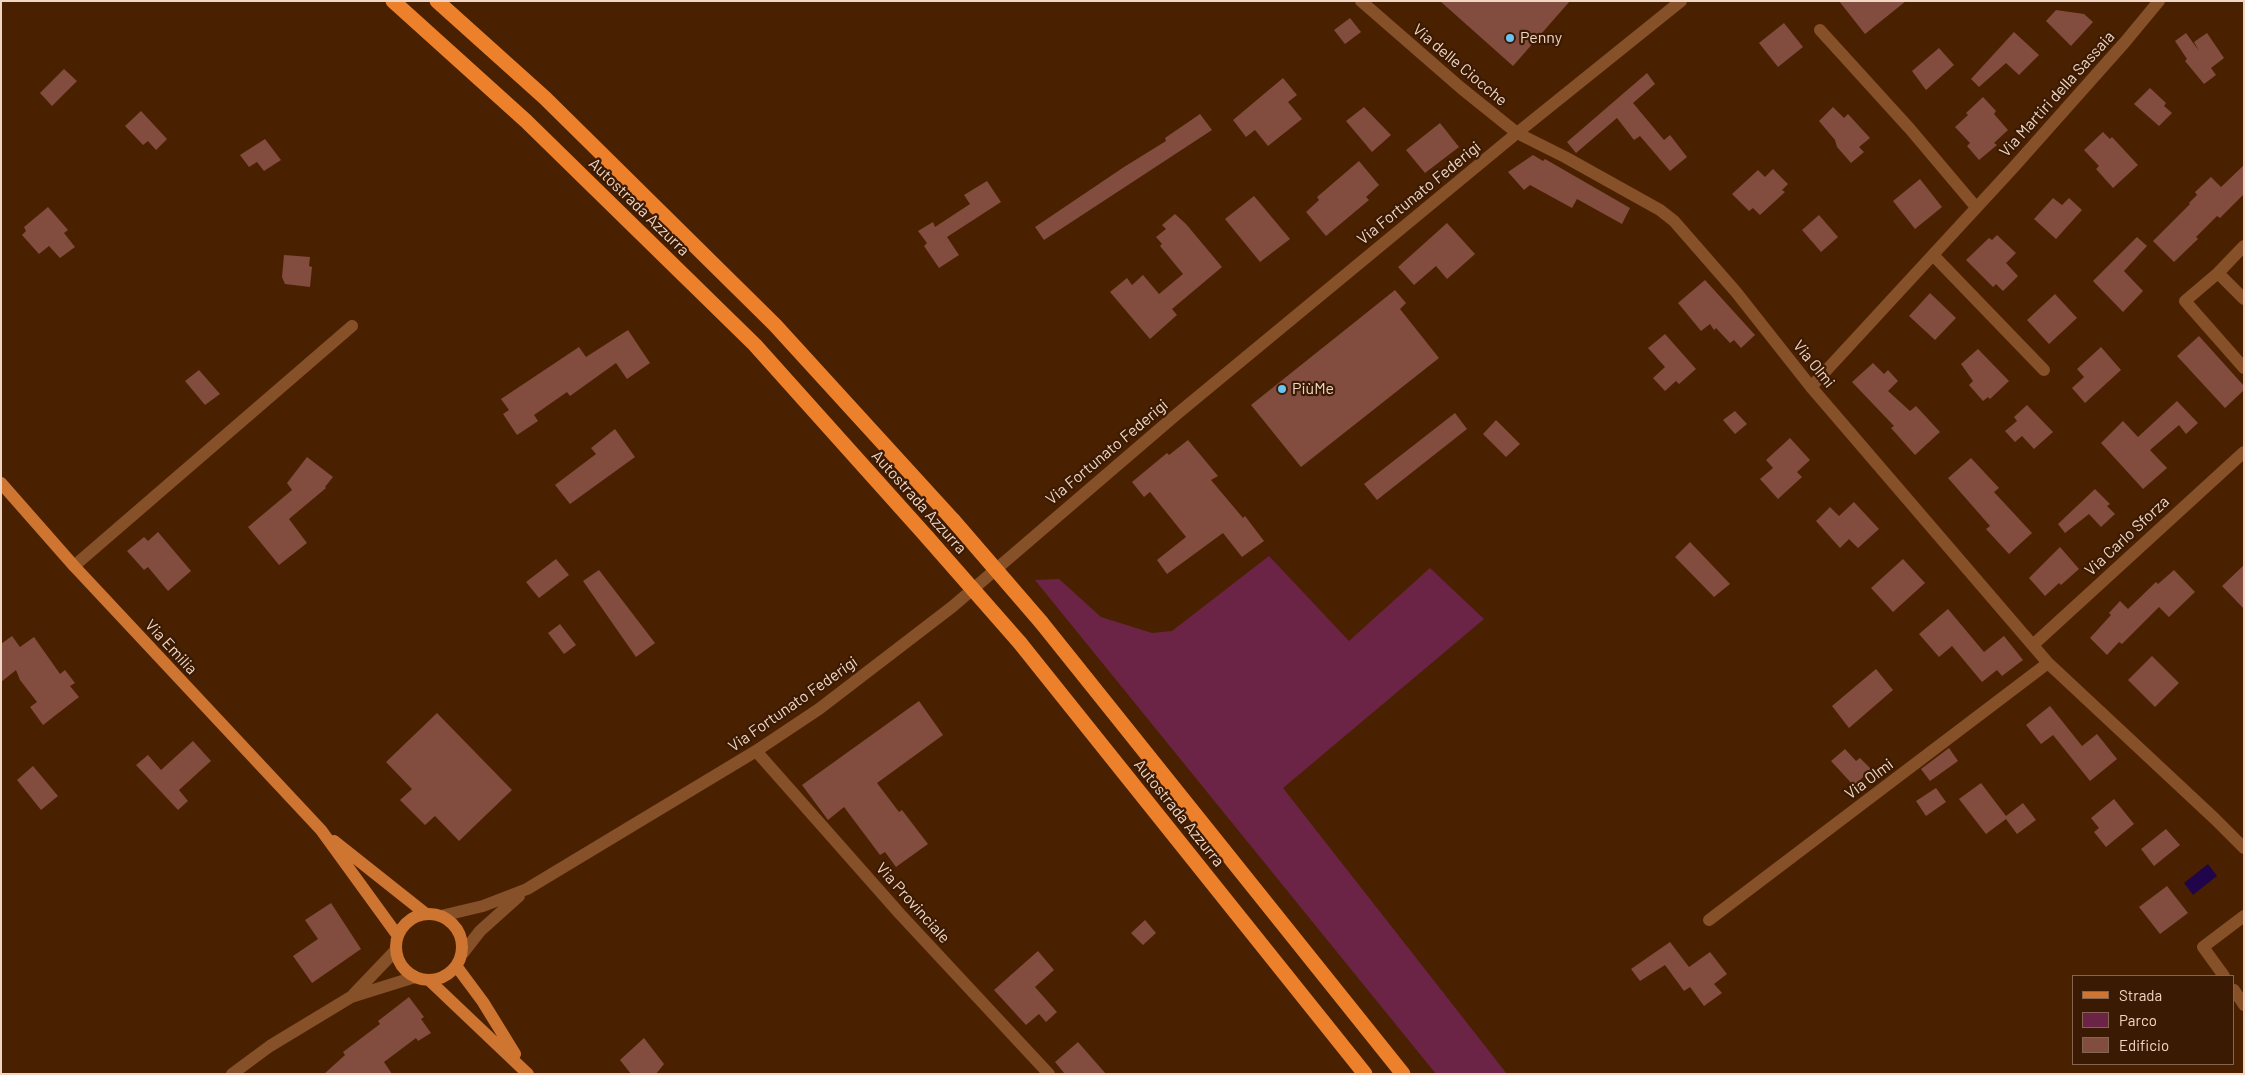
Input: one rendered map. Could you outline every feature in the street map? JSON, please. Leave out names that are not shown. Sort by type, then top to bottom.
[{"type":"highway","name":"Autostrada Azzurra","points":[[393,1],[526,121],[755,345],[1020,643],[1365,1074]]},
{"type":"highway","name":"Autostrada Azzurra","points":[[437,1],[545,98],[774,325],[953,520],[1041,622],[1403,1074]]},
{"type":"main road","name":"Via Emilia","points":[[1,483],[74,566],[320,830],[398,936]]},
{"type":"main road","name":"Via Emilia","points":[[320,830],[426,914]]},
{"type":"main road","points":[[426,914],[441,916],[454,924],[463,945],[463,953],[457,967],[445,977],[430,981],[415,978],[404,969],[396,950],[398,936],[406,924],[419,916],[426,914]]},
{"type":"main road","points":[[457,967],[483,1002],[526,1072]]},
{"type":"main road","points":[[430,981],[526,1072]]},
{"type":"street","name":"Via delle Ciocche","points":[[1361,1],[1461,88],[1517,133]]},
{"type":"street","name":"Via Fortunato Federigi","points":[[441,916],[483,906],[527,889],[756,751],[820,709],[952,607],[1169,420],[1517,133],[1681,1]]},
{"type":"street","name":"Via Martiri della Sassaia","points":[[1811,387],[1933,255],[1975,206],[2125,42],[2159,1]]},
{"type":"street","points":[[1820,30],[1975,206]]},
{"type":"street","name":"Via Olmi","points":[[1517,133],[1565,157],[1660,210],[1674,220],[1736,292],[1811,387],[2034,644],[2048,663],[2244,848]]},
{"type":"street","points":[[2244,246],[2218,273],[2184,301],[2244,368]]},
{"type":"street","points":[[1933,255],[2044,370]]},
{"type":"street","points":[[2218,273],[2244,299]]},
{"type":"street","points":[[74,566],[352,326]]},
{"type":"street","name":"Via Carlo Sforza","points":[[2034,644],[2244,452]]},
{"type":"street","name":"Via Olmi","points":[[1709,920],[2048,663]]},
{"type":"street","name":"Via Provinciale","points":[[756,751],[900,914],[1049,1074]]},
{"type":"street","name":"Via Fortunato Federigi","points":[[463,953],[480,931],[527,889]]},
{"type":"street","points":[[2223,975],[2203,947],[2244,916]]},
{"type":"street","points":[[351,997],[396,950]]},
{"type":"street","points":[[232,1074],[270,1046],[351,997],[415,978]]},
{"type":"street","points":[[2235,991],[2244,1004]]},
{"type":"green space","points":[[1269,556],[1349,641],[1430,568],[1484,619],[1283,788],[1507,1074],[1436,1074],[1035,580],[1059,579],[1101,617],[1152,633],[1172,631]]},
{"type":"shaded area","points":[[2208,864],[2217,876],[2193,895],[2184,883]]},
{"type":"building","name":"Penny","points":[[1440,1],[1570,1],[1513,66]]},
{"type":"building","points":[[1839,1],[1906,1],[1865,34]]},
{"type":"building","points":[[2056,10],[2084,14],[2093,22],[2071,46],[2046,21]]},
{"type":"building","points":[[1350,18],[1361,32],[1345,44],[1334,30]]},
{"type":"building","points":[[1784,23],[1803,47],[1778,67],[1759,43]]},
{"type":"building","points":[[2014,32],[2039,55],[2019,75],[2006,63],[1979,87],[1971,79]]},
{"type":"building","points":[[2186,33],[2199,51],[2194,42],[2207,33],[2224,58],[2211,68],[2216,75],[2204,84],[2185,61],[2187,59],[2175,41]]},
{"type":"building","points":[[1939,48],[1954,65],[1926,90],[1912,71]]},
{"type":"building","points":[[64,69],[77,81],[52,106],[40,93]]},
{"type":"building","points":[[1647,73],[1655,84],[1633,103],[1664,140],[1670,135],[1687,157],[1670,171],[1640,136],[1634,140],[1617,118],[1576,153],[1567,142]]},
{"type":"building","points":[[1283,78],[1297,95],[1288,102],[1302,119],[1268,146],[1255,130],[1246,137],[1233,120]]},
{"type":"building","points":[[2150,88],[2166,103],[2164,106],[2172,113],[2159,126],[2134,104]]},
{"type":"building","points":[[1983,97],[1996,111],[1994,114],[2008,130],[1994,143],[1997,145],[1979,160],[1967,146],[1970,143],[1955,127],[1968,115],[1966,113]]},
{"type":"building","points":[[1364,107],[1391,135],[1372,152],[1346,121]]},
{"type":"building","points":[[1833,107],[1844,118],[1848,114],[1870,138],[1859,147],[1864,152],[1851,163],[1819,121]]},
{"type":"building","points":[[141,111],[167,139],[156,150],[148,141],[143,145],[125,126]]},
{"type":"building","points":[[1200,114],[1212,130],[1044,240],[1035,227],[1166,141],[1165,138]]},
{"type":"building","points":[[1440,123],[1459,147],[1425,173],[1406,150]]},
{"type":"building","points":[[2103,132],[2110,139],[2112,137],[2138,165],[2113,188],[2096,169],[2099,166],[2084,150]]},
{"type":"building","points":[[265,139],[281,160],[264,171],[257,162],[249,167],[240,155]]},
{"type":"building","points":[[1533,155],[1543,161],[1545,159],[1630,208],[1622,224],[1577,199],[1572,208],[1530,185],[1524,190],[1508,172]]},
{"type":"building","points":[[1359,161],[1379,185],[1366,197],[1369,200],[1326,236],[1306,212],[1319,200],[1317,197]]},
{"type":"building","points":[[2244,165],[2244,194],[2220,218],[2217,216],[2196,237],[2198,239],[2174,262],[2153,241],[2190,204],[2197,195],[2195,192],[2211,177],[2221,187]]},
{"type":"building","points":[[1773,169],[1788,184],[1782,190],[1785,192],[1760,215],[1753,208],[1749,211],[1732,194],[1758,170],[1765,177]]},
{"type":"building","points":[[1920,179],[1942,207],[1915,229],[1893,201]]},
{"type":"building","points":[[987,181],[1001,202],[947,237],[959,255],[939,268],[924,246],[927,243],[918,231],[933,222],[935,227],[970,204],[964,195]]},
{"type":"building","points":[[1254,196],[1290,239],[1260,262],[1225,219]]},
{"type":"building","points":[[2053,198],[2062,205],[2069,198],[2082,210],[2056,239],[2034,219]]},
{"type":"building","points":[[48,207],[68,230],[64,233],[75,247],[60,258],[49,246],[39,254],[22,235],[26,231],[24,227]]},
{"type":"building","points":[[1175,214],[1186,224],[1222,267],[1172,309],[1177,315],[1150,339],[1110,292],[1127,278],[1132,285],[1143,275],[1159,294],[1183,274],[1160,246],[1162,244],[1156,237],[1166,229],[1162,225]]},
{"type":"building","points":[[1819,215],[1838,237],[1821,252],[1802,230]]},
{"type":"building","points":[[1447,223],[1475,254],[1447,279],[1436,266],[1414,285],[1398,267]]},
{"type":"building","points":[[1997,235],[2016,253],[2006,263],[2018,276],[2003,291],[1996,284],[1993,287],[1966,260],[1989,238],[1992,240]]},
{"type":"building","points":[[2137,237],[2147,246],[2124,271],[2143,291],[2123,312],[2093,281]]},
{"type":"building","points":[[284,255],[310,257],[309,266],[312,267],[310,287],[285,284],[282,277]]},
{"type":"building","points":[[1705,280],[1755,335],[1741,348],[1734,340],[1730,343],[1716,328],[1714,330],[1710,324],[1701,331],[1678,303]]},
{"type":"building","points":[[1395,290],[1406,303],[1400,309],[1439,358],[1301,467],[1251,405]]},
{"type":"building","points":[[1930,293],[1956,318],[1935,340],[1909,316]]},
{"type":"building","points":[[2055,294],[2077,318],[2049,344],[2027,320]]},
{"type":"building","points":[[628,330],[650,363],[627,379],[616,363],[570,396],[567,392],[534,415],[538,421],[517,435],[503,414],[509,410],[501,399],[579,347],[586,357]]},
{"type":"building","points":[[1665,334],[1696,369],[1679,384],[1676,381],[1665,391],[1653,378],[1665,367],[1648,348]]},
{"type":"building","points":[[2199,336],[2244,386],[2244,390],[2225,408],[2177,356]]},
{"type":"building","points":[[2101,347],[2121,370],[2085,403],[2072,388],[2084,377],[2077,369]]},
{"type":"building","points":[[1978,349],[2009,381],[1990,399],[1988,397],[1983,401],[1969,385],[1973,381],[1961,364]]},
{"type":"building","points":[[1873,363],[1884,374],[1888,370],[1898,381],[1888,391],[1910,411],[1916,406],[1940,432],[1915,455],[1891,428],[1894,426],[1852,382]]},
{"type":"building","points":[[199,370],[220,394],[205,405],[185,381]]},
{"type":"building","points":[[2177,401],[2198,423],[2186,434],[2179,425],[2150,450],[2167,468],[2143,489],[2101,443],[2123,421],[2138,437]]},
{"type":"building","points":[[2027,405],[2053,432],[2034,449],[2022,436],[2015,442],[2005,431],[2017,421],[2014,417]]},
{"type":"building","points":[[1735,411],[1747,424],[1735,434],[1723,420]]},
{"type":"building","points":[[1455,413],[1467,429],[1377,500],[1364,484]]},
{"type":"building","points":[[1496,420],[1520,444],[1506,457],[1483,434]]},
{"type":"building","points":[[615,429],[635,457],[570,504],[555,485],[596,454],[591,448]]},
{"type":"building","points":[[1790,438],[1810,460],[1797,472],[1802,477],[1778,499],[1760,479],[1773,468],[1766,460]]},
{"type":"building","points":[[1188,440],[1218,476],[1211,480],[1243,518],[1245,516],[1264,541],[1242,557],[1223,533],[1167,574],[1157,560],[1186,537],[1150,492],[1144,497],[1132,482],[1167,453],[1169,455]]},
{"type":"building","points":[[307,457],[333,477],[326,488],[289,519],[307,543],[279,565],[248,527],[292,490],[287,483]]},
{"type":"building","points":[[1971,458],[1999,488],[1994,492],[2032,533],[2009,554],[1986,529],[1990,526],[1948,478]]},
{"type":"building","points":[[2095,489],[2110,504],[2107,506],[2115,514],[2101,527],[2089,514],[2065,533],[2058,524]]},
{"type":"building","points":[[1854,502],[1879,529],[1858,548],[1849,539],[1840,548],[1816,521],[1830,507],[1839,516]]},
{"type":"building","points":[[158,532],[191,571],[168,591],[148,567],[144,570],[127,551],[144,537],[148,541]]},
{"type":"building","points":[[1690,542],[1730,584],[1714,597],[1675,557]]},
{"type":"building","points":[[2060,547],[2079,569],[2045,596],[2029,578]]},
{"type":"building","points":[[556,559],[569,575],[539,598],[526,582]]},
{"type":"building","points":[[1903,559],[1925,583],[1893,612],[1871,588]]},
{"type":"building","points":[[2244,565],[2244,609],[2222,586]]},
{"type":"building","points":[[599,570],[655,643],[636,657],[583,581]]},
{"type":"building","points":[[2174,570],[2195,592],[2169,617],[2159,607],[2122,644],[2119,642],[2107,655],[2090,638],[2111,615],[2109,613],[2120,601],[2128,609],[2156,582],[2158,584]]},
{"type":"building","points":[[1948,609],[1984,652],[2004,636],[2023,660],[2002,676],[1997,670],[1982,682],[1952,646],[1939,657],[1919,634]]},
{"type":"building","points":[[560,624],[576,645],[564,654],[548,633]]},
{"type":"building","points":[[12,636],[20,647],[34,637],[60,674],[65,670],[75,683],[70,686],[79,697],[43,725],[30,707],[37,702],[20,680],[16,670],[1,682],[1,644]]},
{"type":"building","points":[[2152,656],[2179,683],[2155,707],[2128,680]]},
{"type":"building","points":[[1876,669],[1893,690],[1849,728],[1832,706]]},
{"type":"building","points":[[919,701],[943,735],[877,783],[899,812],[902,810],[928,844],[896,867],[885,852],[880,855],[844,807],[828,820],[802,785]]},
{"type":"building","points":[[2050,706],[2082,746],[2097,734],[2117,759],[2090,781],[2053,735],[2041,744],[2026,725]]},
{"type":"building","points":[[437,713],[512,790],[459,841],[435,816],[425,825],[400,800],[412,789],[386,762]]},
{"type":"building","points":[[193,741],[211,761],[179,790],[188,801],[178,810],[136,765],[148,755],[161,770]]},
{"type":"building","points":[[1949,748],[1958,761],[1930,781],[1921,769]]},
{"type":"building","points":[[1845,749],[1856,761],[1860,758],[1871,769],[1854,786],[1831,761]]},
{"type":"building","points":[[33,766],[58,796],[41,810],[17,780]]},
{"type":"building","points":[[1981,783],[2006,816],[2023,803],[2036,820],[2017,834],[2006,819],[1986,834],[1959,799]]},
{"type":"building","points":[[1936,788],[1946,802],[1926,816],[1916,801]]},
{"type":"building","points":[[2114,799],[2134,824],[2106,847],[2094,832],[2099,828],[2091,818]]},
{"type":"building","points":[[2166,829],[2180,845],[2154,866],[2141,849]]},
{"type":"building","points":[[2167,886],[2188,913],[2160,934],[2139,907]]},
{"type":"building","points":[[331,903],[361,949],[312,983],[293,956],[318,939],[305,920]]},
{"type":"building","points":[[1145,920],[1156,933],[1143,945],[1131,933]]},
{"type":"building","points":[[1670,942],[1689,967],[1710,952],[1727,974],[1714,984],[1722,993],[1704,1006],[1690,987],[1684,991],[1665,965],[1640,981],[1631,969]]},
{"type":"building","points":[[1038,951],[1054,970],[1035,987],[1057,1012],[1046,1022],[1039,1014],[1026,1025],[994,990]]},
{"type":"building","points":[[409,997],[424,1017],[421,1019],[431,1033],[418,1041],[416,1038],[384,1062],[392,1074],[324,1074],[345,1055],[343,1052],[380,1024],[378,1021]]},
{"type":"building","points":[[644,1038],[664,1064],[656,1074],[631,1074],[620,1060]]},
{"type":"building","points":[[1078,1042],[1106,1074],[1065,1074],[1055,1062]]},
{"type":"place","name":"Penny","points":[[1510,38]]},
{"type":"place","name":"PiùMe","points":[[1282,389]]}]
